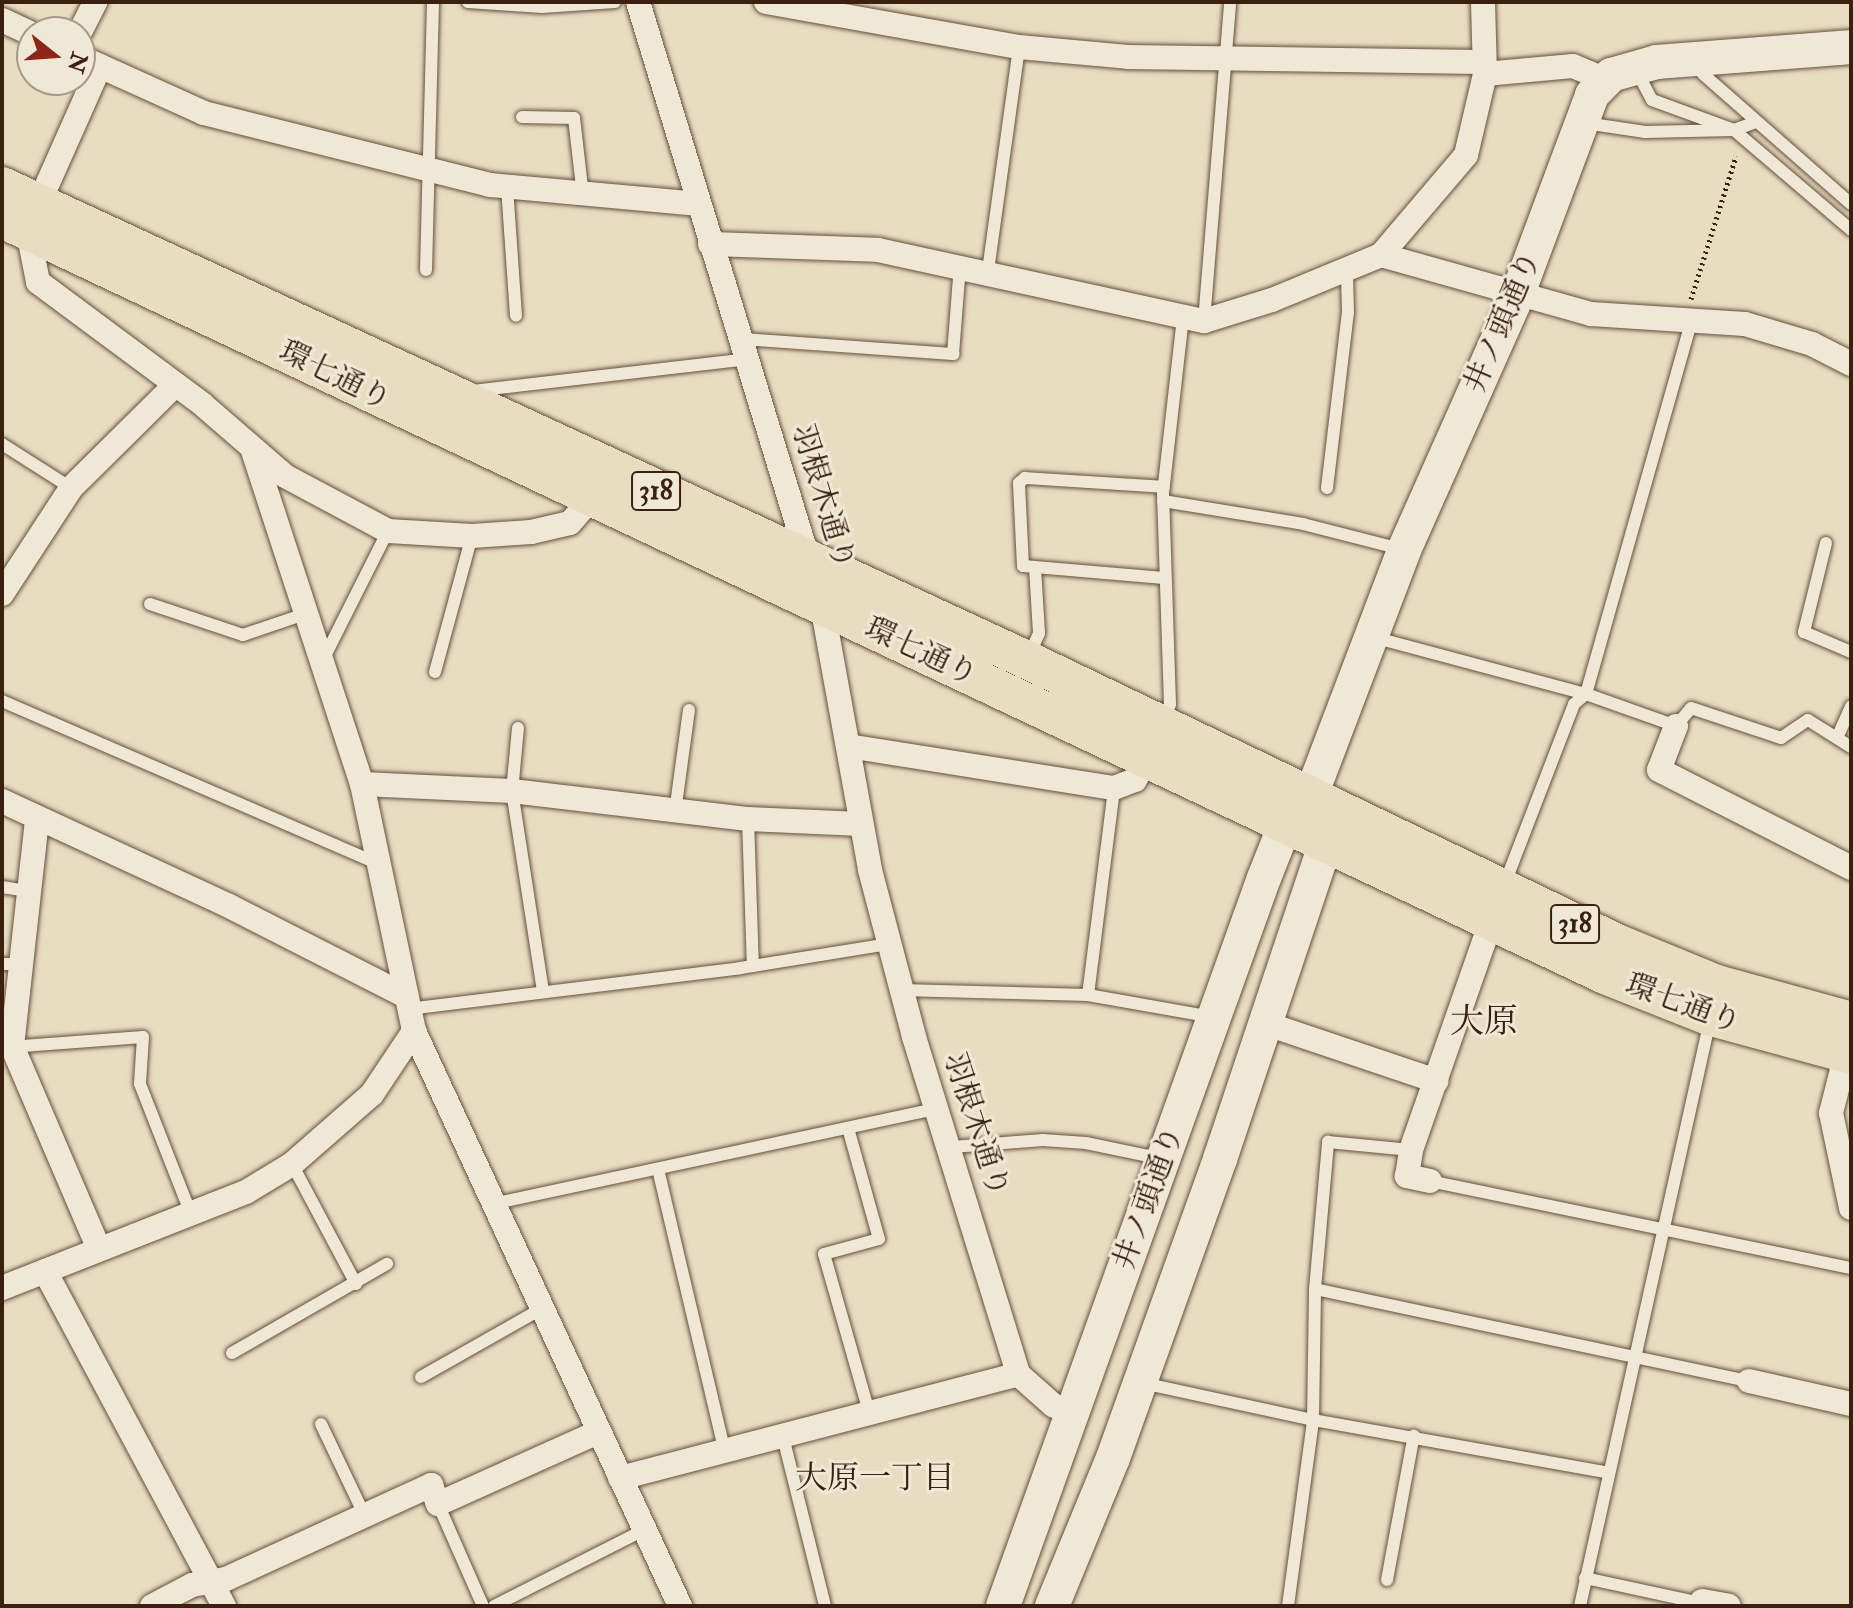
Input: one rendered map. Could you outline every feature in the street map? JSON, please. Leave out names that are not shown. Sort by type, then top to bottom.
[{"type":"main road","points":[[1620,73],[1851,47]]},
{"type":"main road","name":"井ノ頭通り","points":[[1003,1606],[1163,1159],[1298,811],[1404,550],[1517,296],[1582,123],[1620,73]]},
{"type":"main road","name":"環七通り","points":[[2,186],[23,218],[591,499],[822,605],[1153,742],[1496,906],[1605,975],[1711,1017],[1850,1033]]},
{"type":"main road","name":"環七通り","points":[[23,218],[447,394],[810,564],[1027,660],[1153,742]]},
{"type":"main road","name":"環七通り","points":[[1298,811],[1326,843],[1850,1033]]},
{"type":"main road","name":"井ノ頭通り","points":[[1052,1606],[1140,1382],[1326,843]]},
{"type":"main road","points":[[1163,1159],[1218,1074],[1231,1069],[1244,1086]]},
{"type":"street","name":"羽根木通り","points":[[638,2],[822,605],[861,824],[888,944],[952,1147],[1018,1374]]},
{"type":"street","points":[[766,2],[1019,47],[1226,60],[1483,68],[1573,66],[1620,73]]},
{"type":"street","points":[[710,244],[878,250],[988,271],[1104,303],[1194,319],[1347,271],[1381,255],[1466,155],[1483,68],[1483,2]]},
{"type":"street","points":[[96,64],[204,113],[507,187],[698,204]]},
{"type":"street","points":[[75,96],[23,218],[38,282],[253,451],[328,502],[388,531],[472,536],[570,523],[591,499]]},
{"type":"street","points":[[1381,255],[1517,296],[1591,314],[1745,324],[1798,340],[1851,364]]},
{"type":"street","points":[[2,594],[71,488],[174,386]]},
{"type":"street","points":[[253,451],[362,784],[409,1012],[492,1204],[680,1606]]},
{"type":"street","points":[[1676,726],[1659,770],[1851,868]]},
{"type":"street","points":[[848,746],[1114,788],[1135,780],[1153,742]]},
{"type":"street","points":[[362,784],[512,791],[748,819],[861,824]]},
{"type":"street","points":[[2,801],[37,820],[229,906],[409,1012]]},
{"type":"street","points":[[37,820],[27,891],[10,964],[7,1047],[99,1249]]},
{"type":"street","points":[[1430,1181],[1407,1176],[1411,1150],[1496,906]]},
{"type":"street","points":[[2,1288],[246,1192],[292,1164],[372,1094],[409,1012]]},
{"type":"street","points":[[1264,1023],[1436,1081]]},
{"type":"street","points":[[1850,1033],[1831,1113],[1851,1208]]},
{"type":"street","points":[[45,1271],[224,1606]]},
{"type":"street","points":[[620,1478],[1018,1374],[1053,1405],[1070,1413]]},
{"type":"street","points":[[1749,1381],[1851,1404]]},
{"type":"street","points":[[152,1606],[211,1581],[226,1579],[431,1485],[438,1504],[598,1432]]},
{"type":"street","points":[[1701,1604],[1729,1606]]},
{"type":"lane","points":[[426,270],[433,2]]},
{"type":"lane","points":[[468,2],[542,7],[615,2]]},
{"type":"lane","points":[[1153,742],[1170,704],[1164,578],[1164,487],[1194,319],[1226,60],[1230,2]]},
{"type":"lane","points":[[988,271],[1019,47]]},
{"type":"lane","points":[[1620,73],[1652,100],[1738,133],[1851,230]]},
{"type":"lane","points":[[1703,74],[1851,204]]},
{"type":"lane","points":[[522,117],[574,118],[583,196]]},
{"type":"lane","points":[[1582,123],[1645,132],[1738,133],[1756,122]]},
{"type":"lane","points":[[507,187],[516,316]]},
{"type":"lane","points":[[447,394],[744,349],[953,354],[960,266]]},
{"type":"lane","points":[[1327,488],[1348,313],[1347,271]]},
{"type":"lane","points":[[1496,906],[1574,704],[1586,694],[1689,318]]},
{"type":"lane","points":[[2,444],[71,488]]},
{"type":"lane","points":[[1164,487],[1025,478],[1019,483],[1023,566],[1164,578]]},
{"type":"lane","points":[[1163,501],[1303,524],[1404,550]]},
{"type":"lane","points":[[321,663],[388,531]]},
{"type":"lane","points":[[435,672],[472,536]]},
{"type":"lane","points":[[1826,543],[1804,632],[1851,652]]},
{"type":"lane","points":[[1027,660],[1039,633],[1035,567]]},
{"type":"lane","points":[[150,604],[243,635],[305,614]]},
{"type":"lane","points":[[1370,637],[1586,694],[1676,726],[1691,708],[1781,738],[1808,720],[1851,747]]},
{"type":"lane","points":[[2,701],[377,863]]},
{"type":"lane","points":[[1837,738],[1851,706]]},
{"type":"lane","points":[[675,812],[689,710]]},
{"type":"lane","points":[[518,728],[512,791],[543,991]]},
{"type":"lane","points":[[1088,995],[1114,788]]},
{"type":"lane","points":[[748,819],[753,966]]},
{"type":"lane","points":[[2,887],[27,891]]},
{"type":"lane","points":[[409,1012],[543,991],[753,966],[888,944]]},
{"type":"lane","points":[[901,990],[1088,995],[1217,1017]]},
{"type":"lane","points":[[1580,1606],[1606,1472],[1711,1017]]},
{"type":"lane","points":[[7,1047],[143,1037],[140,1084],[191,1214]]},
{"type":"lane","points":[[492,1204],[939,1108]]},
{"type":"lane","points":[[848,1128],[879,1239],[824,1254],[870,1415]]},
{"type":"lane","points":[[952,1147],[1043,1140],[1086,1143],[1163,1159]]},
{"type":"lane","points":[[1288,1606],[1313,1420],[1315,1289],[1328,1142],[1411,1150]]},
{"type":"lane","points":[[292,1164],[356,1284]]},
{"type":"lane","points":[[658,1169],[725,1452]]},
{"type":"lane","points":[[1430,1181],[1851,1268]]},
{"type":"lane","points":[[232,1353],[387,1264]]},
{"type":"lane","points":[[1315,1289],[1749,1381]]},
{"type":"lane","points":[[421,1377],[541,1309]]},
{"type":"lane","points":[[1140,1382],[1313,1420],[1414,1435],[1606,1472]]},
{"type":"lane","points":[[321,1424],[364,1514]]},
{"type":"lane","points":[[1387,1580],[1414,1435]]},
{"type":"lane","points":[[783,1437],[825,1606]]},
{"type":"lane","points":[[438,1504],[483,1606]]},
{"type":"lane","points":[[494,1606],[644,1530]]},
{"type":"lane","points":[[1585,1578],[1701,1604]]},
{"type":"path","points":[[1689,318],[1738,133]]},
{"type":"district","name":"大原","points":[[1484,1022]]},
{"type":"district","name":"大原一丁目","points":[[875,1478]]}]
